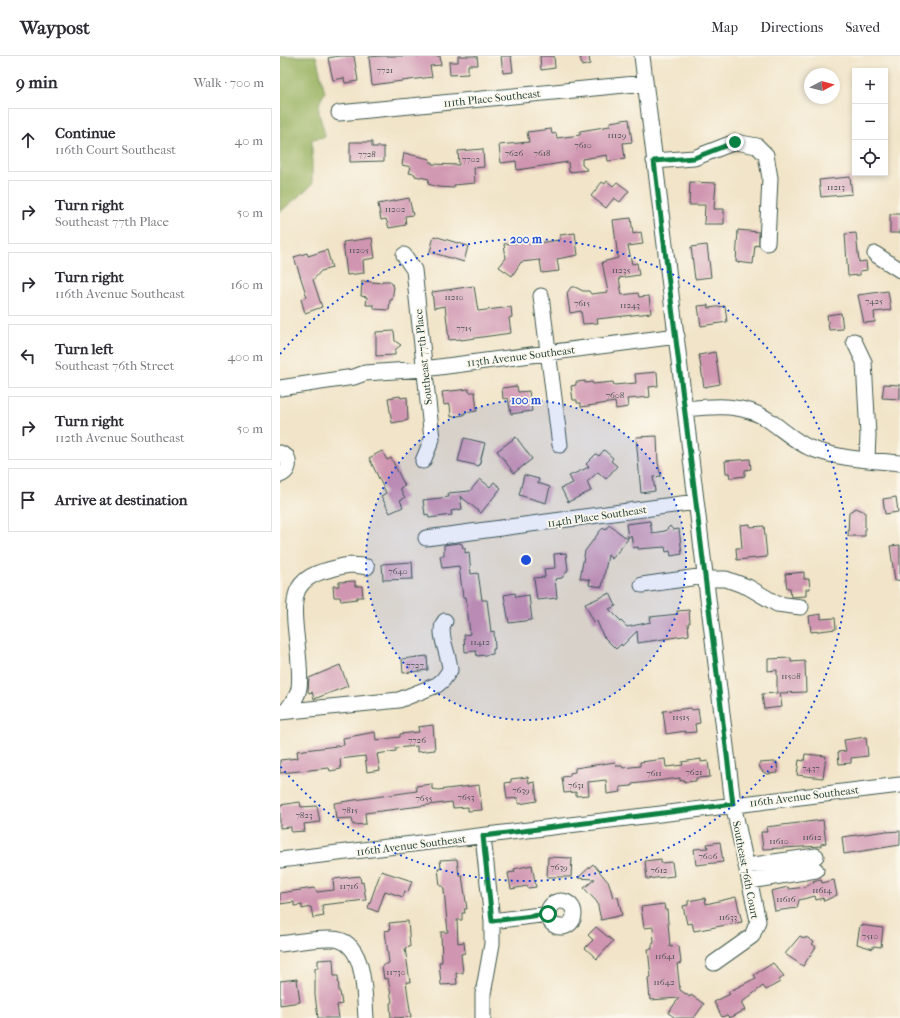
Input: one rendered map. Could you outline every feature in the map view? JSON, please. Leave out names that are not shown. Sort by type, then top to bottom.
[{"type":"street","name":"Southeast 76th Court","points":[[642,56],[733,804],[757,914],[756,929],[745,942],[714,963]]},
{"type":"street","name":"111th Place Southeast","points":[[339,113],[645,83]]},
{"type":"street","points":[[654,161],[694,158],[735,142],[757,146],[766,155],[770,178],[767,243]]},
{"type":"street","points":[[875,254],[900,270]]},
{"type":"street","name":"Southeast 77th Place","points":[[404,255],[414,270],[432,439],[423,461]]},
{"type":"street","points":[[541,296],[560,445]]},
{"type":"street","name":"113th Avenue Southeast","points":[[280,388],[354,377],[365,373],[424,369],[677,336]]},
{"type":"street","points":[[854,341],[864,362],[868,435],[867,459]]},
{"type":"street","points":[[685,408],[732,407],[742,409],[768,420],[809,447],[827,454],[900,463]]},
{"type":"street","points":[[280,453],[286,457],[289,465],[286,472],[280,475]]},
{"type":"street","name":"114th Place Southeast","points":[[426,538],[696,502]]},
{"type":"street","points":[[283,712],[296,698],[299,688],[300,669],[295,610],[297,592],[305,580],[318,572],[354,564],[367,567]]},
{"type":"street","points":[[642,584],[706,577],[731,580],[748,587],[777,604],[801,607]]},
{"type":"street","points":[[283,712],[399,700],[436,685],[448,675],[450,663],[440,627],[445,620]]},
{"type":"street","name":"116th Avenue Southeast","points":[[280,860],[900,785]]},
{"type":"street","points":[[482,1018],[483,994],[492,944],[492,921],[483,836]]},
{"type":"street","points":[[748,874],[816,863]]},
{"type":"street","points":[[492,921],[548,914]]},
{"type":"street","points":[[280,944],[333,938],[348,943],[358,956],[361,966],[366,1018]]},
{"type":"green space","points":[[280,56],[316,56],[325,93],[319,105],[319,115],[325,137],[312,139],[312,185],[280,212]]},
{"type":"building","points":[[354,56],[358,81],[345,83],[344,78],[333,80],[328,58]]},
{"type":"building","points":[[440,56],[441,65],[430,66],[432,77],[372,85],[369,57]]},
{"type":"building","points":[[458,56],[477,56],[478,65],[468,65],[468,74],[450,75],[449,62],[458,62]]},
{"type":"building","points":[[501,56],[511,56],[513,72],[503,73]]},
{"type":"building","points":[[540,56],[554,56],[555,68],[541,70]]},
{"type":"building","points":[[580,56],[589,56],[590,64],[582,66]]},
{"type":"building","points":[[629,119],[632,142],[623,143],[625,159],[608,161],[607,155],[582,159],[582,165],[588,170],[569,172],[568,162],[517,170],[516,161],[501,163],[499,145],[529,142],[527,132],[551,129],[552,134],[556,133],[557,138],[580,135],[580,131],[610,126],[610,122]]},
{"type":"building","points":[[350,142],[372,142],[372,147],[384,147],[384,161],[350,162]]},
{"type":"building","points":[[483,149],[484,167],[474,168],[475,183],[454,185],[454,188],[438,187],[428,184],[429,179],[409,173],[411,167],[402,165],[404,153],[430,159],[429,162],[432,162],[432,164],[459,165],[458,151]]},
{"type":"building","points":[[850,177],[852,194],[821,197],[819,180]]},
{"type":"building","points":[[607,181],[613,186],[617,182],[629,191],[620,202],[614,198],[606,208],[591,196],[602,182],[605,184]]},
{"type":"building","points":[[690,182],[716,183],[714,209],[724,209],[724,224],[704,224],[705,205],[689,205]]},
{"type":"building","points":[[409,198],[413,215],[405,216],[406,225],[389,228],[386,219],[381,220],[378,204]]},
{"type":"building","points":[[890,214],[900,214],[900,233],[890,233]]},
{"type":"building","points":[[631,218],[633,234],[641,232],[643,244],[628,246],[632,264],[637,263],[639,275],[619,278],[622,295],[638,293],[639,297],[649,296],[651,313],[597,319],[598,323],[583,324],[581,311],[570,313],[567,293],[571,287],[575,287],[583,291],[589,291],[591,294],[608,292],[602,262],[618,258],[613,220]]},
{"type":"building","points":[[738,230],[759,232],[759,246],[755,245],[753,264],[736,262]]},
{"type":"building","points":[[575,233],[578,255],[557,259],[559,271],[542,273],[540,260],[521,262],[512,276],[499,267],[506,258],[504,244],[529,241],[529,244],[560,240],[560,235]]},
{"type":"building","points":[[856,233],[859,262],[866,261],[867,270],[860,271],[860,275],[848,276],[845,234]]},
{"type":"building","points":[[434,236],[468,246],[464,262],[430,252]]},
{"type":"building","points":[[372,238],[375,258],[363,260],[364,273],[347,275],[343,242]]},
{"type":"building","points":[[707,245],[711,277],[695,279],[691,247]]},
{"type":"building","points":[[327,250],[332,268],[321,271],[313,280],[322,307],[305,313],[301,299],[307,297],[294,257],[307,253],[308,256]]},
{"type":"building","points":[[362,281],[382,283],[382,281],[390,281],[394,287],[389,310],[374,309],[374,305],[366,305],[367,297],[361,296]]},
{"type":"building","points":[[474,286],[478,311],[511,307],[512,317],[509,318],[511,333],[461,340],[449,340],[445,306],[434,308],[432,292]]},
{"type":"building","points":[[888,291],[891,310],[874,312],[875,322],[864,323],[858,295]]},
{"type":"building","points":[[708,305],[708,308],[725,306],[727,322],[701,326],[698,306]]},
{"type":"building","points":[[841,313],[843,329],[829,330],[827,315]]},
{"type":"building","points":[[394,331],[395,341],[401,345],[395,350],[395,355],[376,356],[376,332]]},
{"type":"building","points":[[715,352],[720,384],[704,387],[699,355]]},
{"type":"building","points":[[657,372],[658,386],[649,387],[650,397],[627,399],[628,407],[616,409],[615,402],[581,407],[581,403],[577,403],[577,400],[573,400],[571,386],[576,385],[576,382],[585,381],[585,383],[592,382],[593,384],[613,382],[614,385],[636,383],[635,374]]},
{"type":"building","points":[[884,384],[900,385],[900,399],[882,398]]},
{"type":"building","points":[[517,386],[518,392],[529,391],[532,411],[511,414],[508,398],[503,399],[502,388]]},
{"type":"building","points":[[469,389],[469,392],[475,392],[477,411],[451,417],[450,404],[444,405],[442,392]]},
{"type":"building","points":[[400,396],[401,398],[407,397],[408,420],[392,423],[388,398]]},
{"type":"building","points":[[657,436],[658,463],[661,476],[653,477],[655,491],[641,493],[636,437]]},
{"type":"building","points":[[516,437],[532,459],[514,473],[497,451]]},
{"type":"building","points":[[464,438],[485,443],[479,466],[458,461]]},
{"type":"building","points":[[604,450],[613,458],[611,461],[617,466],[606,479],[598,472],[587,482],[591,491],[568,502],[561,488],[573,483],[569,476],[589,467],[586,464],[596,454],[599,456]]},
{"type":"building","points":[[382,451],[387,460],[391,458],[405,486],[400,488],[405,498],[400,500],[403,507],[390,513],[381,496],[386,493],[369,458]]},
{"type":"building","points":[[750,459],[751,469],[745,470],[745,476],[730,478],[729,473],[726,473],[725,461]]},
{"type":"building","points":[[524,475],[539,479],[538,483],[550,487],[546,503],[519,495]]},
{"type":"building","points":[[480,479],[490,487],[494,482],[501,488],[481,513],[460,496],[462,509],[451,511],[452,515],[429,518],[428,514],[425,515],[423,500],[449,497],[448,493],[470,491]]},
{"type":"building","points":[[896,497],[898,512],[885,514],[883,499]]},
{"type":"building","points":[[856,508],[865,512],[865,536],[848,536],[849,512]]},
{"type":"building","points":[[650,521],[652,533],[665,531],[670,526],[673,530],[679,529],[682,554],[671,556],[670,551],[666,552],[665,547],[633,548],[631,535],[628,538],[626,524]]},
{"type":"building","points":[[750,524],[750,527],[764,526],[767,557],[737,560],[736,548],[742,548],[740,525]]},
{"type":"building","points":[[609,525],[628,539],[612,559],[608,555],[602,587],[589,585],[590,580],[580,578],[585,551],[600,531],[603,528],[605,530]]},
{"type":"building","points":[[462,544],[463,548],[465,548],[465,553],[469,552],[471,574],[478,573],[482,600],[487,600],[491,632],[494,631],[495,649],[493,649],[493,654],[477,656],[476,651],[465,652],[464,635],[470,634],[466,597],[463,597],[459,566],[442,568],[440,556],[444,556],[444,545]]},
{"type":"building","points":[[900,545],[900,580],[895,581],[890,546]]},
{"type":"building","points":[[566,553],[568,570],[562,578],[555,579],[557,598],[537,600],[534,578],[545,577],[544,569],[555,568],[554,554]]},
{"type":"building","points":[[412,562],[413,579],[383,580],[382,564]]},
{"type":"building","points":[[804,572],[804,579],[809,579],[810,589],[806,589],[806,596],[791,597],[790,588],[787,588],[785,574]]},
{"type":"building","points":[[355,581],[355,586],[362,586],[363,597],[341,601],[340,597],[334,597],[333,586],[339,586],[339,582]]},
{"type":"building","points":[[515,593],[516,597],[529,595],[532,620],[509,623],[504,595]]},
{"type":"building","points":[[610,593],[616,606],[609,609],[627,627],[651,622],[650,617],[678,614],[677,611],[689,610],[689,635],[638,643],[637,631],[622,646],[621,644],[616,649],[603,636],[597,621],[594,622],[585,604]]},
{"type":"building","points":[[821,614],[821,619],[835,618],[836,629],[811,632],[809,616]]},
{"type":"building","points":[[427,656],[428,670],[403,673],[402,659]]},
{"type":"building","points":[[791,658],[791,662],[805,661],[806,692],[780,693],[782,707],[764,709],[762,694],[777,693],[777,670],[768,671],[768,659]]},
{"type":"building","points":[[340,665],[348,686],[314,699],[312,692],[309,693],[308,691],[309,678]]},
{"type":"building","points":[[691,708],[692,710],[698,709],[700,723],[695,724],[696,732],[685,733],[685,731],[666,734],[663,711]]},
{"type":"building","points":[[433,725],[435,750],[417,752],[417,746],[396,748],[396,751],[377,754],[380,770],[367,772],[365,756],[340,759],[341,769],[330,771],[329,768],[280,773],[280,760],[298,758],[297,751],[344,745],[343,738],[375,732],[376,740],[400,737],[400,734],[419,732],[418,727]]},
{"type":"building","points":[[866,737],[868,756],[851,758],[851,763],[839,764],[838,752],[846,751],[844,740]]},
{"type":"building","points":[[805,754],[826,756],[823,778],[797,775],[799,760],[804,761]]},
{"type":"building","points":[[665,759],[666,767],[683,765],[682,762],[701,759],[701,762],[708,761],[710,777],[696,778],[696,781],[684,782],[684,780],[680,781],[680,778],[632,784],[632,786],[620,787],[621,792],[607,794],[606,780],[588,782],[589,795],[576,796],[576,792],[564,793],[562,777],[570,776],[570,773],[575,772],[575,768],[615,762],[616,766],[622,766],[623,768],[640,766],[640,762]]},
{"type":"building","points":[[777,762],[778,773],[767,774],[760,768],[759,763]]},
{"type":"building","points":[[528,777],[529,783],[535,782],[537,801],[519,804],[518,798],[507,799],[505,783],[511,782],[511,779]]},
{"type":"building","points":[[432,784],[432,789],[438,790],[479,785],[482,810],[468,811],[468,807],[453,808],[452,802],[365,813],[366,824],[353,825],[352,818],[336,819],[334,803],[417,791],[416,786]]},
{"type":"building","points":[[300,802],[301,807],[317,806],[320,822],[304,824],[305,831],[291,832],[291,827],[280,828],[280,805]]},
{"type":"building","points":[[823,820],[826,843],[821,844],[821,846],[763,849],[761,832],[767,832],[766,827]]},
{"type":"building","points":[[887,831],[900,831],[900,845],[844,854],[842,837]]},
{"type":"building","points":[[720,842],[723,862],[696,865],[694,849],[708,848],[707,844]]},
{"type":"building","points":[[548,857],[572,858],[571,877],[547,877]]},
{"type":"building","points":[[457,859],[459,875],[462,875],[467,909],[464,909],[465,913],[462,913],[462,920],[457,920],[458,943],[464,942],[465,953],[461,954],[463,973],[456,973],[457,984],[441,985],[439,962],[442,962],[441,932],[448,932],[444,890],[443,886],[440,886],[438,868],[441,868],[440,860]]},
{"type":"building","points":[[661,859],[661,863],[672,862],[674,876],[647,879],[645,861]]},
{"type":"building","points":[[593,864],[609,883],[613,898],[618,897],[622,915],[601,920],[597,902],[584,888],[595,879],[578,878]]},
{"type":"building","points":[[532,865],[536,887],[528,888],[527,886],[511,889],[508,873],[515,872],[514,869]]},
{"type":"building","points":[[381,871],[412,881],[408,892],[405,891],[403,897],[385,891],[378,912],[368,908]]},
{"type":"building","points":[[360,876],[361,883],[363,882],[366,900],[322,905],[324,916],[313,918],[311,907],[302,909],[302,905],[294,906],[294,902],[280,904],[280,893],[314,888],[317,892],[334,890],[333,879]]},
{"type":"building","points":[[821,879],[822,883],[834,880],[837,895],[824,901],[823,898],[816,900],[815,896],[799,900],[797,908],[775,911],[771,891],[788,887],[789,889],[806,887],[806,885],[814,883],[813,881]]},
{"type":"building","points":[[736,897],[742,922],[694,931],[692,923],[687,924],[683,906],[688,905],[688,901],[705,898],[706,904]]},
{"type":"building","points":[[664,904],[665,910],[667,910],[670,947],[679,946],[681,963],[677,964],[680,990],[690,997],[691,995],[704,1004],[694,1018],[676,1018],[668,1013],[679,998],[650,1000],[648,978],[651,977],[648,949],[652,949],[652,944],[654,943],[653,927],[644,928],[641,907]]},
{"type":"building","points":[[408,921],[410,947],[405,948],[410,982],[406,982],[411,1017],[391,1018],[390,1003],[392,1002],[388,978],[384,979],[382,966],[389,963],[385,931],[390,930],[389,923]]},
{"type":"building","points":[[860,925],[883,928],[881,947],[873,946],[873,949],[857,944]]},
{"type":"building","points":[[596,927],[613,941],[597,959],[585,948],[593,940],[588,935]]},
{"type":"building","points":[[800,936],[805,939],[806,937],[814,942],[812,944],[816,947],[803,966],[785,954]]},
{"type":"building","points":[[333,959],[334,976],[338,976],[339,992],[342,1004],[337,1005],[339,1018],[318,1018],[315,995],[315,968],[318,968],[318,960]]},
{"type":"building","points":[[773,963],[784,976],[779,980],[780,982],[766,990],[763,986],[741,1003],[745,1010],[730,1018],[727,1015],[722,1017],[714,1002],[730,994],[728,992],[756,978],[754,975]]},
{"type":"building","points":[[297,979],[300,1002],[280,1005],[280,981]]},
{"type":"route","points":[[548,914],[492,921],[483,836],[733,804],[677,336],[654,161],[694,158],[735,142]]}]
